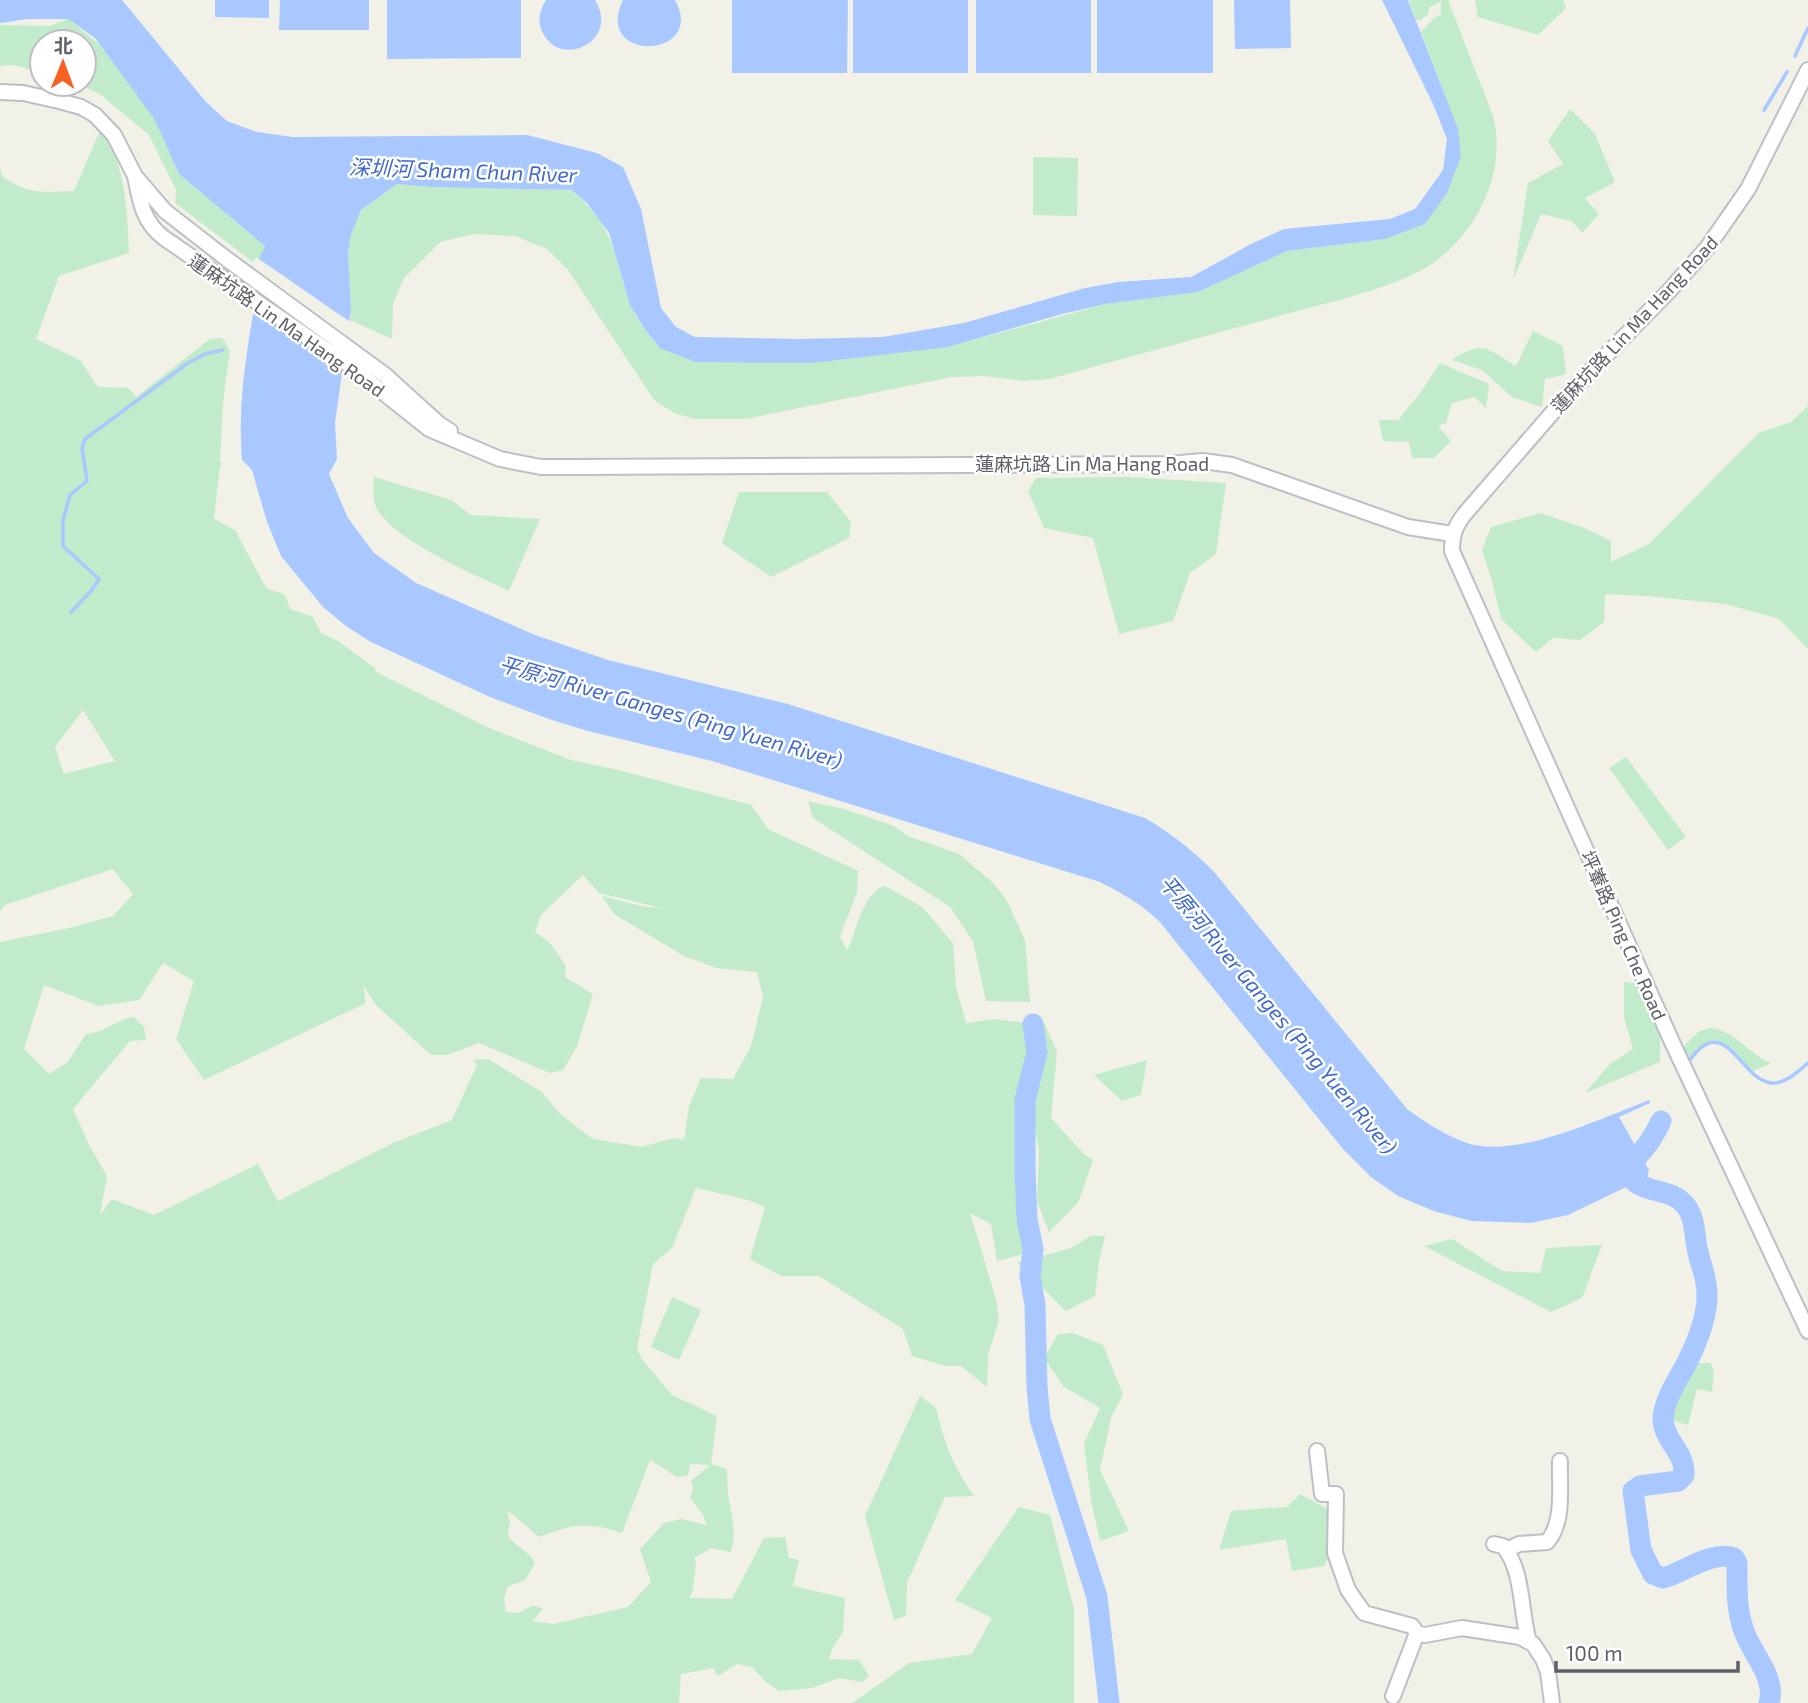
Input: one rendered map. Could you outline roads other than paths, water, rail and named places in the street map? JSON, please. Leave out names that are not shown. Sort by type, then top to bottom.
[{"type":"street","name":"蓮麻坑路 Lin Ma Hang Road","points":[[135,176],[142,211],[154,230],[227,281],[354,361],[385,375],[439,424],[470,447],[500,459],[541,467],[1170,464],[1216,461],[1250,470],[1408,527],[1452,534],[1457,523],[1572,390],[1707,248],[1748,189],[1808,71]]},
{"type":"street","name":"蓮麻坑路 Lin Ma Hang Road","points":[[0,92],[40,96],[88,110],[110,130],[135,176],[165,211],[238,266],[354,361]]},
{"type":"street","name":"坪輋路 Ping Che Road","points":[[1452,534],[1452,551],[1457,564],[1672,1042],[1808,1331]]},
{"type":"street","points":[[1317,1451],[1322,1494],[1336,1494],[1335,1553],[1348,1590],[1363,1614],[1412,1626],[1417,1633],[1430,1636],[1462,1628],[1520,1637],[1529,1642],[1543,1659],[1548,1672],[1552,1703]]},
{"type":"street","points":[[1529,1642],[1511,1555],[1500,1547],[1547,1542],[1554,1535],[1558,1521],[1560,1461]]},
{"type":"street","points":[[1393,1696],[1417,1633]]},
{"type":"water","name":"深圳河 Sham Chun River","points":[[0,0],[122,0],[206,102],[227,121],[257,132],[293,137],[527,135],[597,153],[623,167],[641,209],[661,308],[676,327],[695,337],[799,339],[883,337],[964,323],[1085,288],[1118,282],[1191,277],[1284,229],[1390,219],[1415,209],[1443,170],[1447,139],[1433,104],[1382,0],[1408,0],[1458,129],[1461,156],[1447,193],[1425,224],[1385,239],[1287,251],[1198,292],[1106,304],[948,347],[812,363],[695,362],[660,348],[645,330],[630,305],[609,233],[587,203],[571,190],[397,184],[361,210],[351,234],[348,253],[351,309],[335,423],[337,459],[329,474],[348,518],[374,553],[416,583],[535,635],[608,660],[788,704],[1145,818],[1182,843],[1215,873],[1407,1109],[1464,1142],[1508,1146],[1557,1135],[1650,1100],[1650,1103],[1619,1117],[1649,1170],[1647,1177],[1568,1215],[1531,1223],[1471,1221],[1434,1211],[1398,1196],[1371,1177],[1343,1149],[1159,921],[1116,890],[1100,882],[712,761],[549,719],[490,697],[371,642],[346,626],[323,607],[281,556],[267,522],[252,470],[242,460],[242,394],[258,285],[251,275],[265,246],[179,174],[155,120],[98,42],[98,28],[81,28],[68,19],[28,19],[0,23]]},
{"type":"water","points":[[215,0],[269,0],[269,18],[215,17]]},
{"type":"water","points":[[280,0],[369,0],[369,30],[279,30]]},
{"type":"water","points":[[387,0],[521,0],[521,58],[387,59]]},
{"type":"water","points":[[546,0],[595,0],[601,15],[600,28],[594,38],[585,46],[573,50],[561,49],[550,43],[542,31],[539,19]]},
{"type":"water","points":[[623,0],[675,0],[681,20],[676,34],[665,43],[650,46],[635,44],[623,35],[618,21]]},
{"type":"water","points":[[732,0],[848,0],[847,73],[732,73]]},
{"type":"water","points":[[853,0],[968,0],[968,73],[853,73]]},
{"type":"water","points":[[976,0],[1091,0],[1091,73],[976,73]]},
{"type":"water","points":[[1097,0],[1213,0],[1213,73],[1097,73]]},
{"type":"water","points":[[1234,0],[1290,0],[1291,48],[1235,49]]},
{"type":"waterway","points":[[1795,56],[1808,28]]},
{"type":"waterway","points":[[1764,110],[1787,72]]},
{"type":"waterway","points":[[71,612],[99,579],[63,546],[63,520],[70,495],[87,481],[82,448],[85,439],[188,363],[205,354],[223,350]]},
{"type":"waterway","name":"平原河 River Ganges (Ping Yuen River)","points":[[1033,1024],[1037,1052],[1025,1100],[1025,1169],[1027,1219],[1033,1249],[1030,1276],[1035,1305],[1040,1419],[1097,1597],[1109,1703]]},
{"type":"waterway","name":"平原河 River Ganges (Ping Yuen River)","points":[[1690,1060],[1703,1046],[1714,1042],[1725,1045],[1753,1074],[1764,1081],[1776,1083],[1789,1078],[1808,1063]]},
{"type":"waterway","name":"平原河 River Ganges (Ping Yuen River)","points":[[1618,1171],[1643,1149],[1661,1121]]},
{"type":"waterway","name":"平原河 River Ganges (Ping Yuen River)","points":[[1624,1168],[1638,1184],[1676,1197],[1686,1206],[1693,1222],[1707,1294],[1705,1315],[1698,1337],[1665,1406],[1663,1420],[1667,1434],[1682,1460],[1684,1475],[1678,1481],[1640,1486],[1633,1491],[1641,1550],[1653,1574],[1663,1578],[1708,1559],[1726,1556],[1734,1558],[1737,1563],[1737,1596],[1741,1620],[1746,1637],[1766,1674],[1769,1703]]}]
